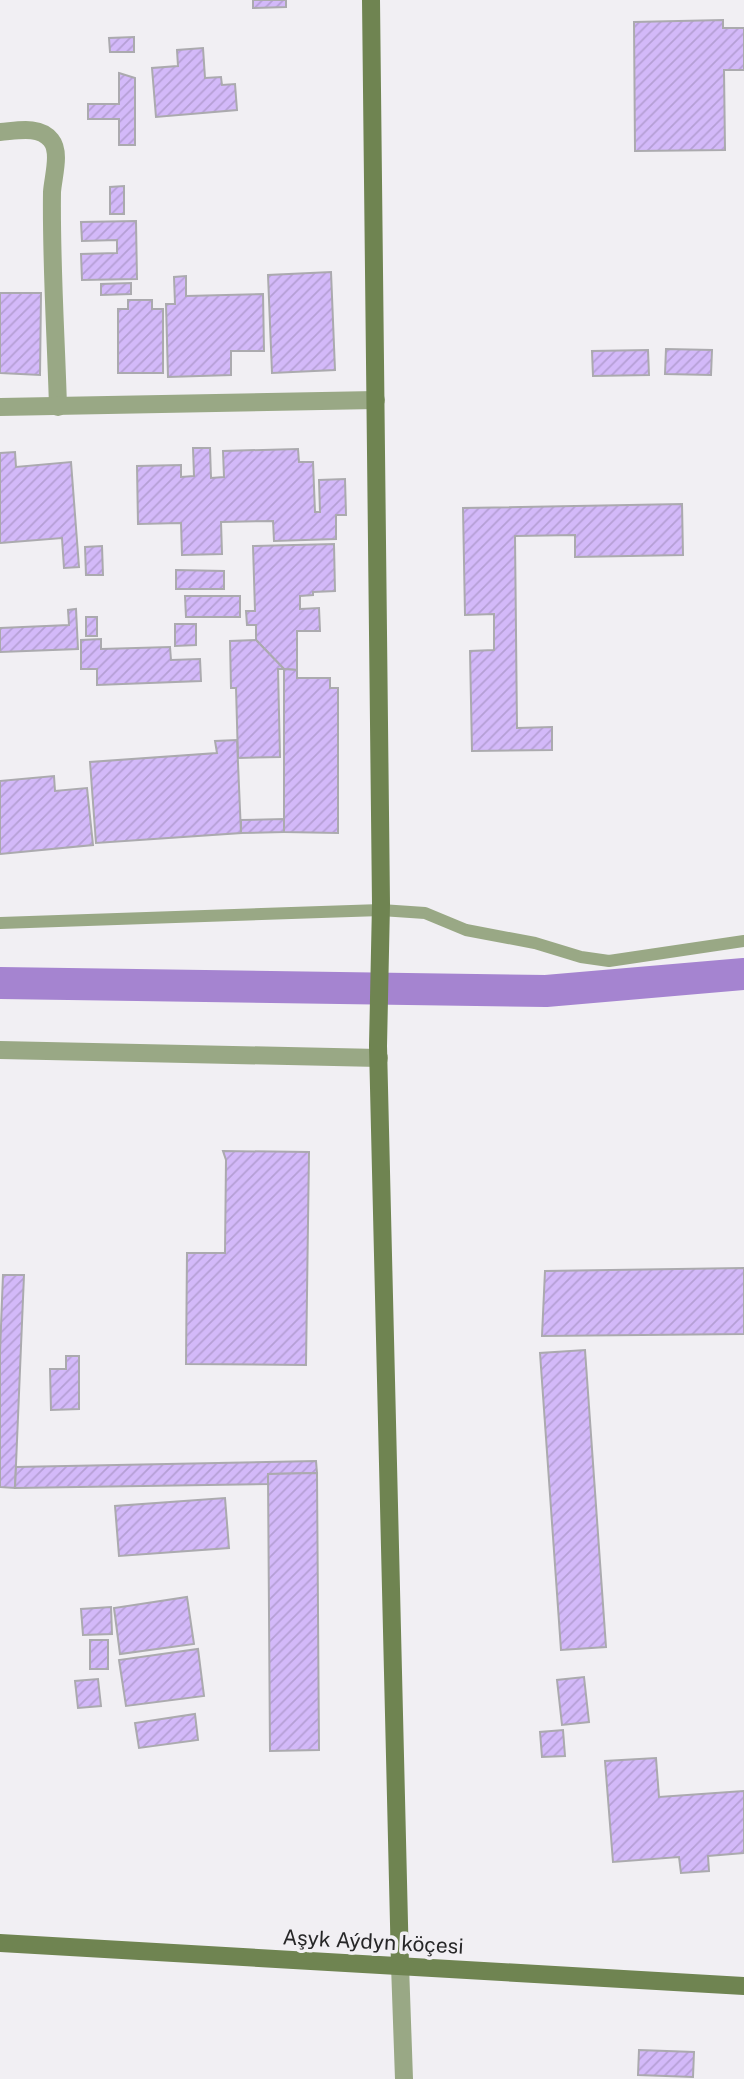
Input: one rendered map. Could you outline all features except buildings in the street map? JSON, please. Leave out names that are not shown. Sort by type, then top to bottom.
[{"type":"street","points":[[371,0],[379,1052],[404,2079]]},
{"type":"street","points":[[0,132],[43,132],[53,142],[58,407]]},
{"type":"street","points":[[0,408],[376,400]]},
{"type":"street","points":[[0,1051],[379,1052]]},
{"type":"street","name":"Aşyk Aýdyn köçesi","points":[[0,1943],[744,1986]]},
{"type":"lane","points":[[0,923],[380,917],[425,913],[466,930],[535,943],[581,957],[610,961],[744,941]]},
{"type":"waterway","points":[[0,983],[546,991],[744,974]]}]
